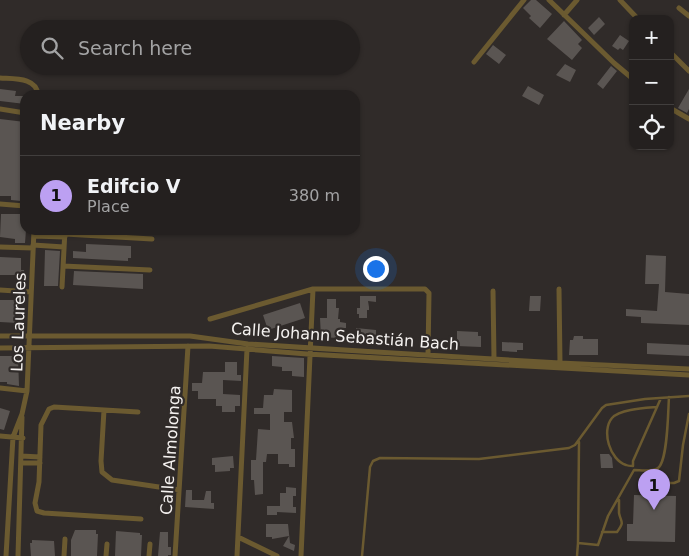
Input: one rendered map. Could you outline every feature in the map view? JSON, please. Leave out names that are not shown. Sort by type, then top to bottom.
[{"type":"street","points":[[474,62],[524,0]]},
{"type":"street","points":[[549,0],[629,75]]},
{"type":"street","points":[[564,15],[577,0]]},
{"type":"street","points":[[620,0],[634,15]]},
{"type":"street","points":[[679,8],[689,16]]},
{"type":"street","points":[[674,56],[689,71]]},
{"type":"street","points":[[0,78],[28,81],[34,84],[38,90]]},
{"type":"street","points":[[0,109],[20,112]]},
{"type":"street","points":[[674,110],[689,119]]},
{"type":"street","points":[[0,204],[20,206]]},
{"type":"street","name":"Los Laureles","points":[[22,414],[27,391],[34,235]]},
{"type":"street","points":[[62,287],[65,235]]},
{"type":"street","points":[[82,235],[152,239]]},
{"type":"street","points":[[0,247],[64,246]]},
{"type":"street","points":[[63,266],[150,270]]},
{"type":"street","points":[[210,319],[313,289],[427,290],[429,293],[428,356]]},
{"type":"street","points":[[301,556],[313,289]]},
{"type":"street","points":[[558,289],[560,364]]},
{"type":"street","points":[[0,290],[31,292]]},
{"type":"street","points":[[493,291],[494,359]]},
{"type":"street","name":"Calle Johann Sebastián Bach","points":[[0,336],[190,336],[311,351],[689,375]]},
{"type":"street","name":"Calle Johann Sebastián Bach","points":[[0,348],[188,346],[689,369]]},
{"type":"street","name":"Calle Almolonga","points":[[175,556],[188,346]]},
{"type":"street","points":[[237,556],[247,349]]},
{"type":"street","points":[[0,388],[27,391]]},
{"type":"street","points":[[138,412],[54,407],[49,409],[41,425],[39,482],[35,508],[39,513],[141,519]]},
{"type":"street","points":[[104,410],[102,472],[112,480],[179,490]]},
{"type":"street","points":[[6,556],[12,437],[22,414]]},
{"type":"street","points":[[18,556],[23,438],[22,414]]},
{"type":"street","points":[[0,436],[23,438]]},
{"type":"street","points":[[21,456],[40,457]]},
{"type":"street","points":[[21,463],[40,463]]},
{"type":"street","points":[[238,537],[277,556]]},
{"type":"street","points":[[64,556],[65,539]]},
{"type":"street","points":[[106,556],[107,544]]},
{"type":"street","points":[[149,556],[150,544]]},
{"type":"lane","points":[[362,556],[370,467],[373,460],[380,458],[479,459],[569,448],[575,445],[604,406],[689,396]]},
{"type":"lane","points":[[669,397],[663,459],[658,468],[658,484],[674,484],[679,481],[682,445],[689,414]]},
{"type":"lane","points":[[578,543],[598,545],[608,516],[619,499],[634,468],[633,461],[661,398]]},
{"type":"lane","points":[[657,407],[624,411],[612,418],[606,430],[611,449],[625,465],[645,471],[658,468]]},
{"type":"lane","points":[[577,556],[579,440]]},
{"type":"lane","points":[[682,445],[689,445]]},
{"type":"lane","points":[[602,532],[618,532],[622,525],[619,499]]},
{"type":"building","points":[[531,0],[536,0],[552,14],[540,28],[529,18],[531,16],[523,8]]},
{"type":"building","points":[[599,17],[605,24],[594,35],[588,28]]},
{"type":"building","points":[[564,21],[582,40],[578,44],[582,48],[572,60],[547,39]]},
{"type":"building","points":[[620,35],[629,41],[623,50],[620,48],[618,50],[612,46]]},
{"type":"building","points":[[493,45],[506,55],[499,64],[486,54]]},
{"type":"building","points":[[565,64],[576,70],[570,82],[556,75]]},
{"type":"building","points":[[611,66],[617,71],[603,89],[597,84]]},
{"type":"building","points":[[528,86],[544,95],[539,105],[522,96]]},
{"type":"building","points":[[0,89],[16,91],[15,96],[20,96],[20,103],[0,101]]},
{"type":"building","points":[[689,89],[689,109],[687,113],[678,108]]},
{"type":"building","points":[[0,119],[20,121],[20,201],[11,200],[11,196],[0,196]]},
{"type":"building","points":[[1,214],[20,214],[20,235],[26,235],[25,243],[15,243],[15,239],[0,237]]},
{"type":"building","points":[[86,244],[131,246],[131,258],[128,258],[128,261],[73,258],[73,251],[86,252]]},
{"type":"building","points":[[45,250],[60,251],[58,286],[44,286]]},
{"type":"building","points":[[646,255],[666,256],[665,292],[689,294],[689,325],[641,323],[641,317],[626,316],[626,309],[657,311],[659,284],[645,284]]},
{"type":"building","points":[[0,257],[21,258],[21,270],[24,270],[24,278],[16,280],[16,275],[0,275]]},
{"type":"building","points":[[74,271],[143,274],[143,289],[73,285]]},
{"type":"building","points":[[360,296],[376,296],[376,302],[368,301],[369,310],[367,310],[367,318],[359,318],[359,314],[357,314],[357,308],[360,308]]},
{"type":"building","points":[[530,296],[541,296],[540,311],[529,311]]},
{"type":"building","points":[[327,299],[336,299],[336,308],[339,308],[338,319],[340,319],[340,322],[346,323],[346,328],[338,331],[338,338],[321,337],[320,318],[327,318]]},
{"type":"building","points":[[0,300],[15,300],[15,302],[18,302],[18,323],[0,322]]},
{"type":"building","points":[[300,303],[305,318],[268,330],[263,315]]},
{"type":"building","points":[[356,328],[376,330],[376,342],[371,341],[371,344],[356,342]]},
{"type":"building","points":[[457,331],[478,332],[478,336],[481,336],[481,347],[457,346]]},
{"type":"building","points":[[574,336],[583,336],[583,339],[598,339],[598,355],[569,355],[570,340],[573,340]]},
{"type":"building","points":[[502,342],[523,343],[523,350],[517,350],[517,352],[502,351]]},
{"type":"building","points":[[647,343],[689,345],[689,356],[647,354]]},
{"type":"building","points":[[0,356],[18,356],[19,386],[0,382]]},
{"type":"building","points":[[272,356],[304,358],[304,377],[292,376],[292,371],[282,371],[282,367],[272,366]]},
{"type":"building","points":[[225,362],[237,362],[237,375],[241,375],[241,381],[223,380],[223,394],[240,395],[240,406],[235,406],[235,412],[222,412],[222,406],[216,406],[216,399],[198,399],[198,391],[192,391],[192,383],[202,383],[203,372],[225,372]]},
{"type":"building","points":[[274,389],[292,390],[292,412],[284,412],[284,422],[292,422],[294,438],[291,438],[291,449],[295,449],[295,467],[289,467],[289,464],[278,464],[278,454],[267,454],[266,462],[263,462],[263,494],[255,495],[254,480],[251,480],[251,460],[256,460],[258,429],[270,430],[270,414],[254,414],[254,408],[263,408],[264,395],[273,395]]},
{"type":"building","points":[[0,408],[10,411],[4,430],[0,429]]},
{"type":"building","points":[[600,454],[609,454],[612,458],[613,468],[601,468]]},
{"type":"building","points":[[233,456],[234,468],[230,468],[230,471],[215,472],[212,458]]},
{"type":"building","points":[[286,487],[296,488],[296,496],[293,496],[293,507],[296,507],[296,513],[277,512],[277,515],[267,515],[267,506],[280,506],[280,493],[286,493]]},
{"type":"building","points":[[186,490],[192,490],[192,500],[204,500],[206,491],[211,491],[211,503],[214,503],[214,509],[185,507]]},
{"type":"building","points":[[634,495],[676,496],[675,542],[627,541],[627,524],[633,524]]},
{"type":"building","points":[[266,524],[288,524],[290,543],[295,545],[294,551],[283,546],[289,536],[272,539],[272,537],[266,537]]},
{"type":"building","points":[[75,530],[96,530],[96,534],[98,534],[97,556],[71,556],[71,540]]},
{"type":"building","points":[[116,531],[140,533],[142,535],[141,556],[115,556]]},
{"type":"building","points":[[160,532],[168,532],[168,547],[171,547],[171,555],[158,556]]},
{"type":"building","points":[[32,540],[54,541],[55,556],[31,556],[30,543],[32,543]]},
{"type":"place","name":"Edifcio V","points":[[654,510]]}]
